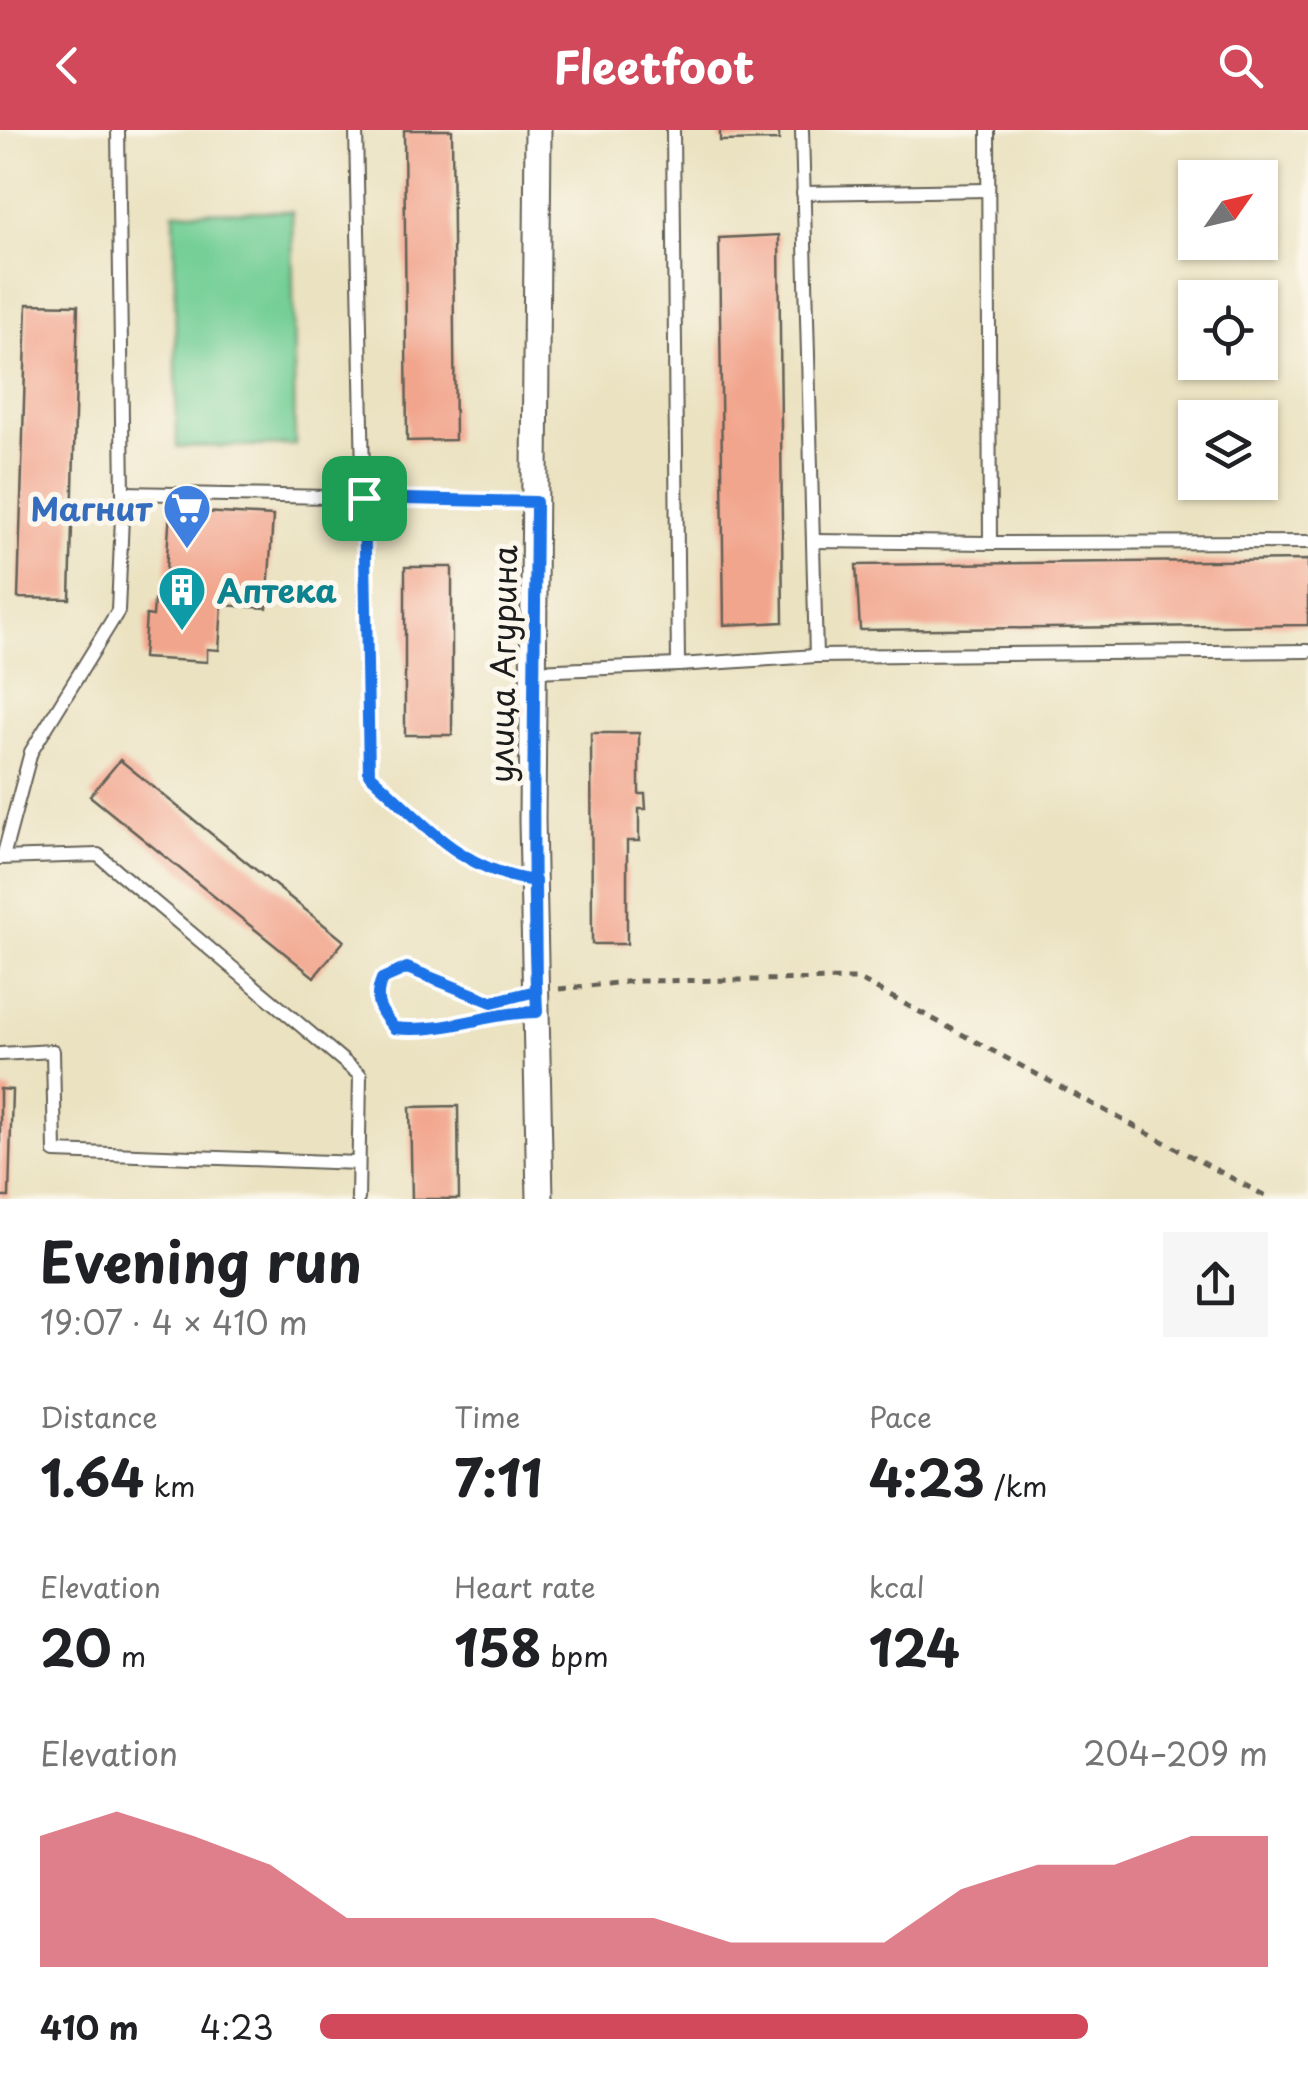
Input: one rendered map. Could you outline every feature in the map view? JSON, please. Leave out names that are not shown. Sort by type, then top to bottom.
[{"type":"street","name":"улица Агурина","points":[[538,130],[535,881],[540,1199]]},
{"type":"lane","points":[[118,130],[124,493],[118,612],[31,752],[2,858],[98,854],[360,1075],[358,1199]]},
{"type":"lane","points":[[356,130],[369,774],[470,863],[498,876],[535,881]]},
{"type":"lane","points":[[673,130],[678,665]]},
{"type":"lane","points":[[802,130],[816,656]]},
{"type":"lane","points":[[988,130],[990,544]]},
{"type":"lane","points":[[803,193],[988,190]]},
{"type":"lane","points":[[124,493],[536,502]]},
{"type":"lane","points":[[813,541],[1308,542]]},
{"type":"lane","points":[[535,670],[816,656],[1308,651]]},
{"type":"lane","points":[[407,968],[492,1002],[537,1001],[422,1032],[394,1028],[379,1010],[376,995],[382,979],[407,968]]},
{"type":"lane","points":[[0,1054],[53,1051],[55,1152],[358,1164]]},
{"type":"path","points":[[537,1001],[635,981],[858,979],[1271,1199]]},
{"type":"green space","points":[[292,211],[295,445],[177,447],[174,212]]},
{"type":"building","points":[[404,130],[452,130],[455,440],[407,441]]},
{"type":"building","points":[[720,130],[779,130],[779,140],[720,141]]},
{"type":"building","points":[[779,235],[783,622],[724,625],[719,238]]},
{"type":"building","points":[[27,304],[78,305],[70,599],[18,598]]},
{"type":"building","points":[[170,510],[273,516],[267,608],[222,605],[219,650],[207,649],[207,662],[143,658],[146,615],[153,616],[154,600],[164,601]]},
{"type":"building","points":[[1308,560],[1308,625],[860,630],[856,565]]},
{"type":"building","points":[[405,567],[452,567],[452,735],[405,735]]},
{"type":"building","points":[[591,733],[639,733],[639,794],[645,794],[646,809],[639,809],[639,841],[627,841],[627,944],[592,944]]},
{"type":"building","points":[[120,760],[344,941],[314,977],[90,796]]},
{"type":"building","points":[[0,1089],[12,1090],[9,1197],[0,1197]]},
{"type":"building","points":[[458,1106],[459,1199],[412,1199],[410,1107]]},
{"type":"place","name":"Магнит","points":[[187,550]]},
{"type":"place","name":"Аптека","points":[[182,632]]},
{"type":"route","points":[[364,498],[369,774],[470,863],[498,876],[535,881],[536,991],[492,1002],[407,968],[382,979],[376,995],[379,1010],[394,1028],[422,1032],[504,1012],[537,1012],[535,881],[532,820],[536,502],[364,498]]}]
